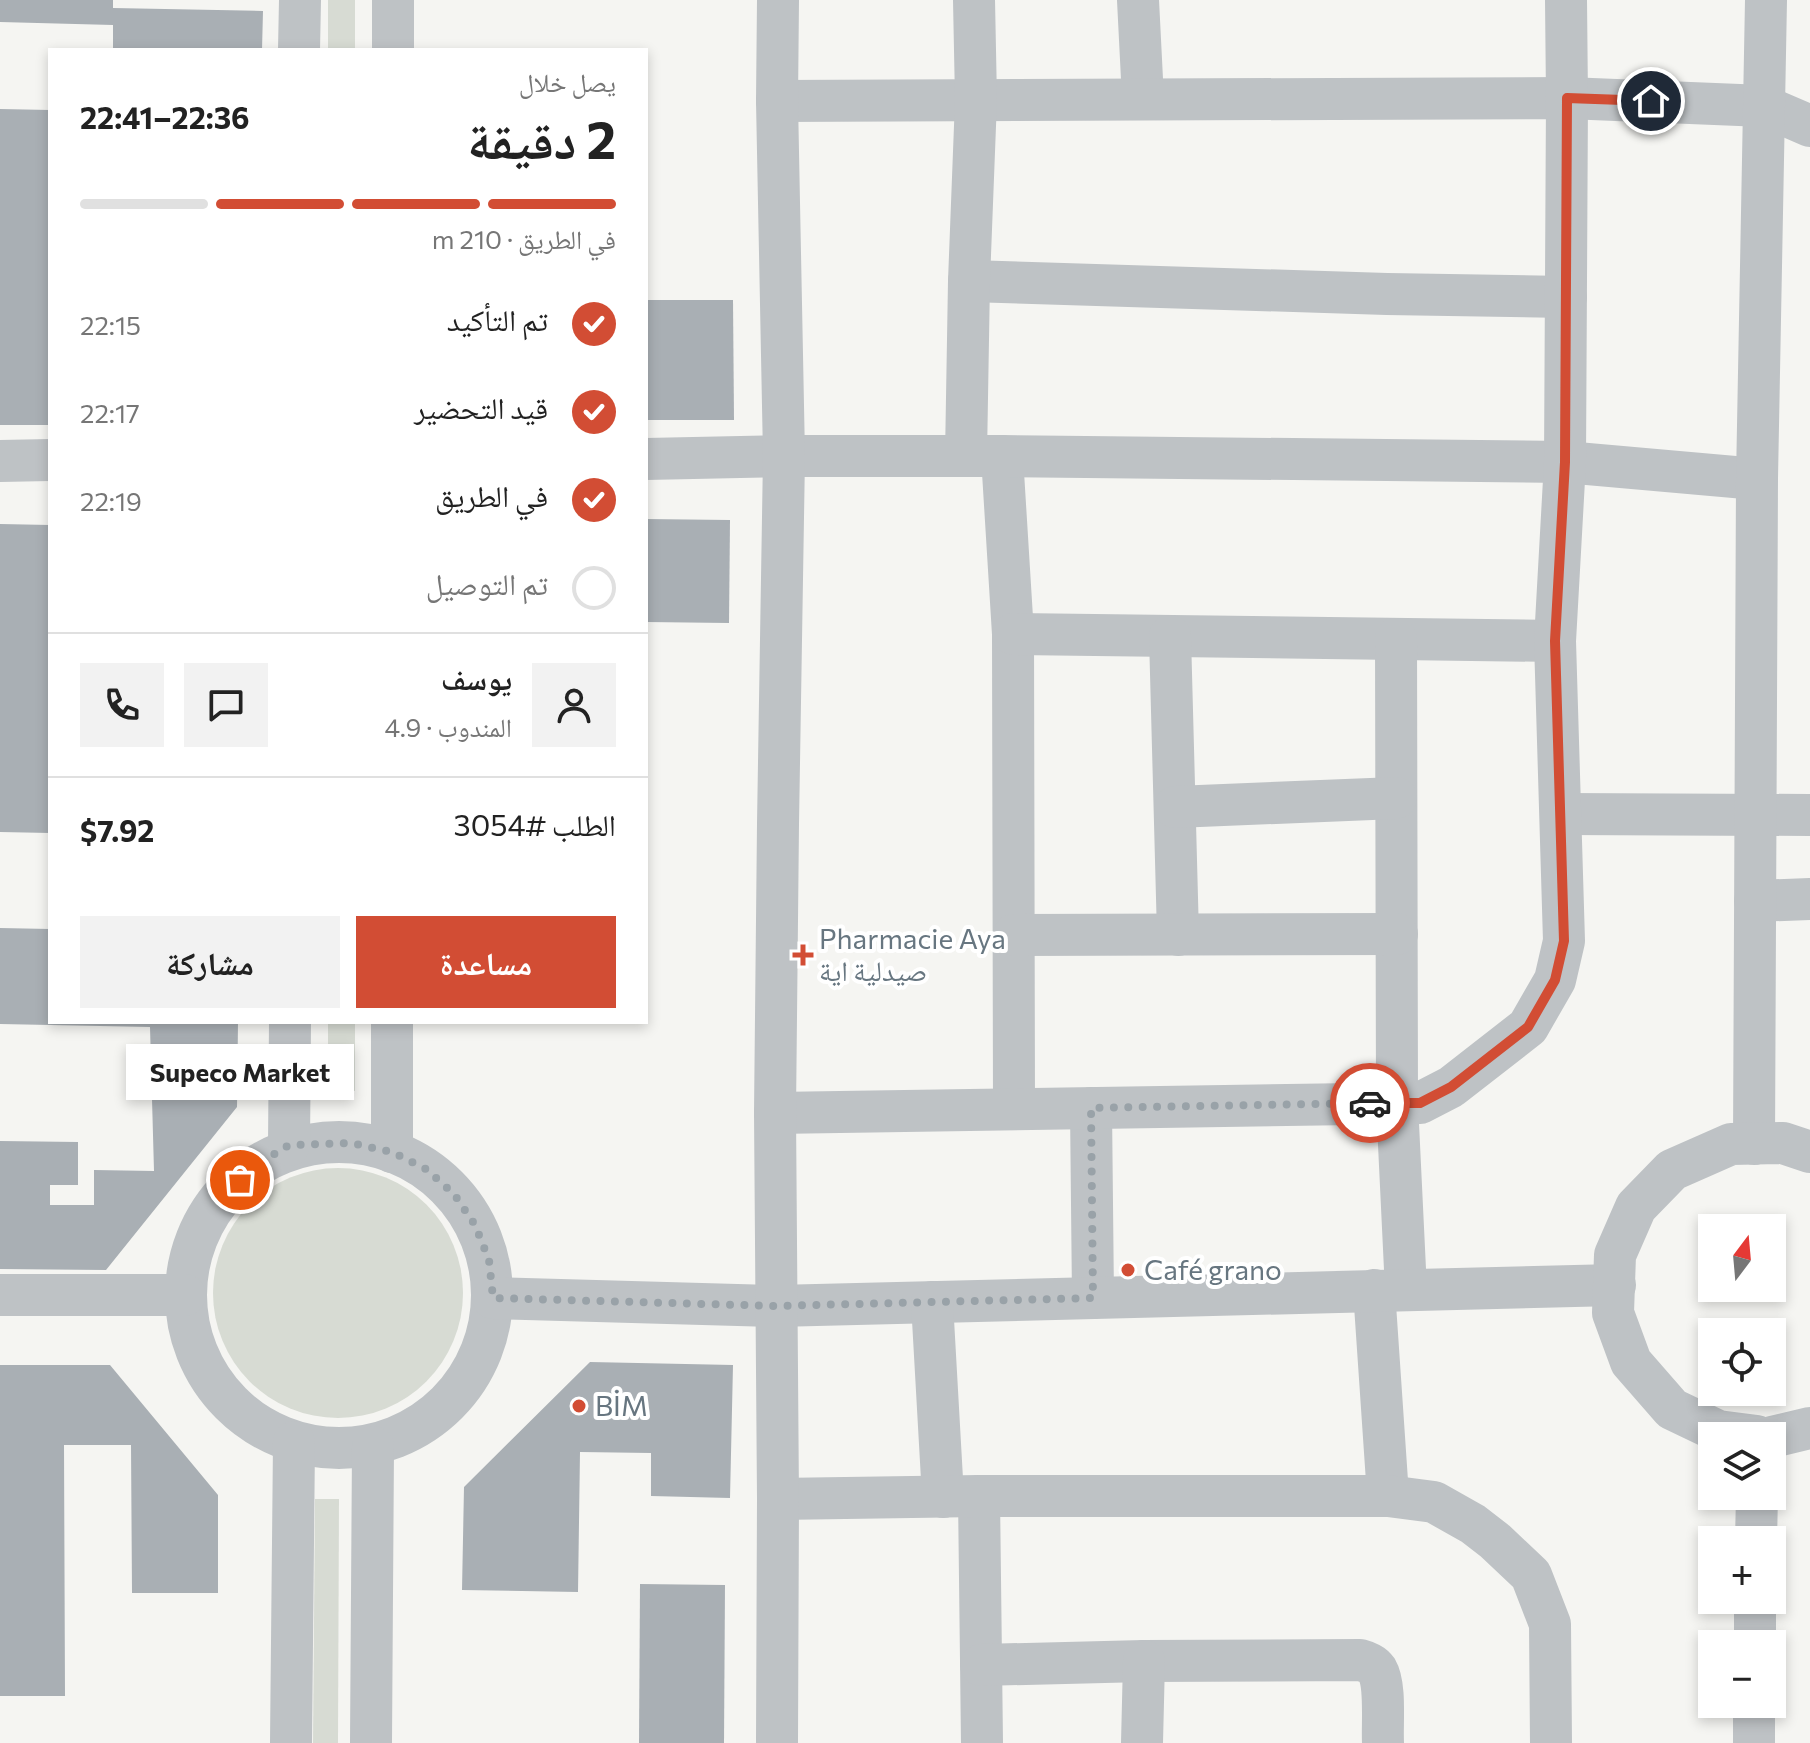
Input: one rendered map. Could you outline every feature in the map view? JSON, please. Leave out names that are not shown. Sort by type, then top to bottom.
[{"type":"street","points":[[299,48],[300,0]]},
{"type":"street","points":[[393,0],[393,48]]},
{"type":"street","points":[[777,1743],[775,1113],[784,456],[778,0]]},
{"type":"street","points":[[974,0],[976,100],[969,281],[984,456],[1013,634],[1014,1108]]},
{"type":"street","points":[[1138,0],[1143,99]]},
{"type":"street","points":[[775,1113],[1420,1103],[1451,1087],[1528,1027],[1555,980],[1564,941],[1555,641],[1565,462],[1566,0]]},
{"type":"street","points":[[1754,1144],[1757,479],[1766,0]]},
{"type":"street","points":[[777,101],[1567,98],[1764,106],[1810,126]]},
{"type":"street","points":[[969,281],[1566,297]]},
{"type":"street","points":[[648,459],[984,456],[1565,462],[1757,479]]},
{"type":"street","points":[[0,461],[48,460]]},
{"type":"street","points":[[1013,634],[1555,641]]},
{"type":"street","points":[[1170,636],[1178,935]]},
{"type":"street","points":[[1388,1496],[1390,1290],[1397,1103],[1396,639]]},
{"type":"street","points":[[1175,807],[1396,798]]},
{"type":"street","points":[[1562,814],[1810,815]]},
{"type":"street","points":[[1755,901],[1810,899]]},
{"type":"street","points":[[1014,935],[1397,934]]},
{"type":"street","points":[[289,1145],[290,1024]]},
{"type":"street","points":[[392,1024],[392,1152]]},
{"type":"street","points":[[1091,1108],[1093,1298]]},
{"type":"street","points":[[351,1143],[392,1152],[426,1169],[454,1194],[475,1225],[489,1260],[493,1298],[486,1342],[467,1382],[436,1415],[373,1447],[294,1442],[270,1433],[224,1398],[195,1350],[185,1295],[194,1243],[220,1197],[260,1163],[289,1145],[351,1143]]},
{"type":"street","points":[[1699,1422],[1672,1409],[1631,1362],[1613,1313],[1615,1255],[1636,1207],[1672,1170],[1731,1144],[1783,1143],[1810,1152]]},
{"type":"street","points":[[493,1298],[776,1306],[1615,1285]]},
{"type":"street","points":[[0,1295],[185,1295]]},
{"type":"street","points":[[932,1302],[961,1496],[981,1665],[982,1743]]},
{"type":"street","points":[[1786,1434],[1810,1428]]},
{"type":"street","points":[[291,1743],[294,1442]]},
{"type":"street","points":[[371,1743],[373,1447]]},
{"type":"street","points":[[778,1499],[1388,1496],[1434,1502],[1473,1524],[1531,1575],[1550,1624],[1551,1743]]},
{"type":"street","points":[[981,1665],[1360,1660],[1376,1668],[1382,1684],[1383,1743]]},
{"type":"street","points":[[1142,1743],[1144,1661]]},
{"type":"street","points":[[1754,1718],[1754,1743]]},
{"type":"shaded area","points":[[328,0],[355,0],[355,48],[328,48]]},
{"type":"shaded area","points":[[328,1024],[355,1024],[355,1091],[328,1092]]},
{"type":"shaded area","points":[[338,1168],[386,1178],[407,1189],[426,1205],[442,1224],[453,1245],[463,1293],[453,1341],[442,1362],[426,1381],[407,1397],[386,1408],[338,1418],[290,1408],[269,1397],[250,1381],[234,1362],[223,1341],[213,1293],[223,1245],[234,1224],[250,1205],[269,1189],[290,1178]]},
{"type":"shaded area","points":[[315,1499],[339,1499],[338,1743],[313,1743]]},
{"type":"building","points":[[0,0],[113,0],[113,8],[263,11],[262,48],[113,48],[113,25],[0,22]]},
{"type":"building","points":[[0,109],[48,110],[48,425],[0,425]]},
{"type":"building","points":[[648,300],[733,300],[734,420],[648,420]]},
{"type":"building","points":[[648,519],[730,520],[729,623],[648,622]]},
{"type":"building","points":[[0,524],[48,525],[48,833],[0,832]]},
{"type":"building","points":[[0,928],[48,929],[48,1024],[238,1024],[237,1107],[106,1270],[0,1269],[0,1141],[78,1142],[78,1185],[50,1185],[50,1205],[94,1205],[94,1170],[154,1171],[150,1027],[0,1024]]},
{"type":"building","points":[[590,1362],[733,1365],[730,1498],[651,1496],[651,1453],[580,1452],[578,1592],[462,1590],[464,1487]]},
{"type":"building","points":[[0,1365],[110,1365],[218,1495],[218,1593],[132,1593],[131,1445],[64,1445],[65,1696],[0,1696]]},
{"type":"building","points":[[640,1584],[725,1585],[724,1743],[639,1743]]},
{"type":"way so far","points":[[240,1180],[289,1145],[351,1143],[392,1152],[426,1169],[454,1194],[475,1225],[489,1260],[493,1298],[776,1306],[1093,1298],[1091,1108],[1370,1103]]},
{"type":"place","name":"Pharmacie Aya صيدلية اية","points":[[803,955]]},
{"type":"place","name":"Supeco Market","points":[[240,1180]]},
{"type":"place","name":"Café grano","points":[[1128,1270]]},
{"type":"place","name":"BİM","points":[[579,1406]]},
{"type":"route","points":[[1370,1103],[1420,1103],[1451,1087],[1528,1027],[1555,980],[1564,941],[1565,902],[1555,641],[1565,462],[1567,98],[1651,101]]}]
